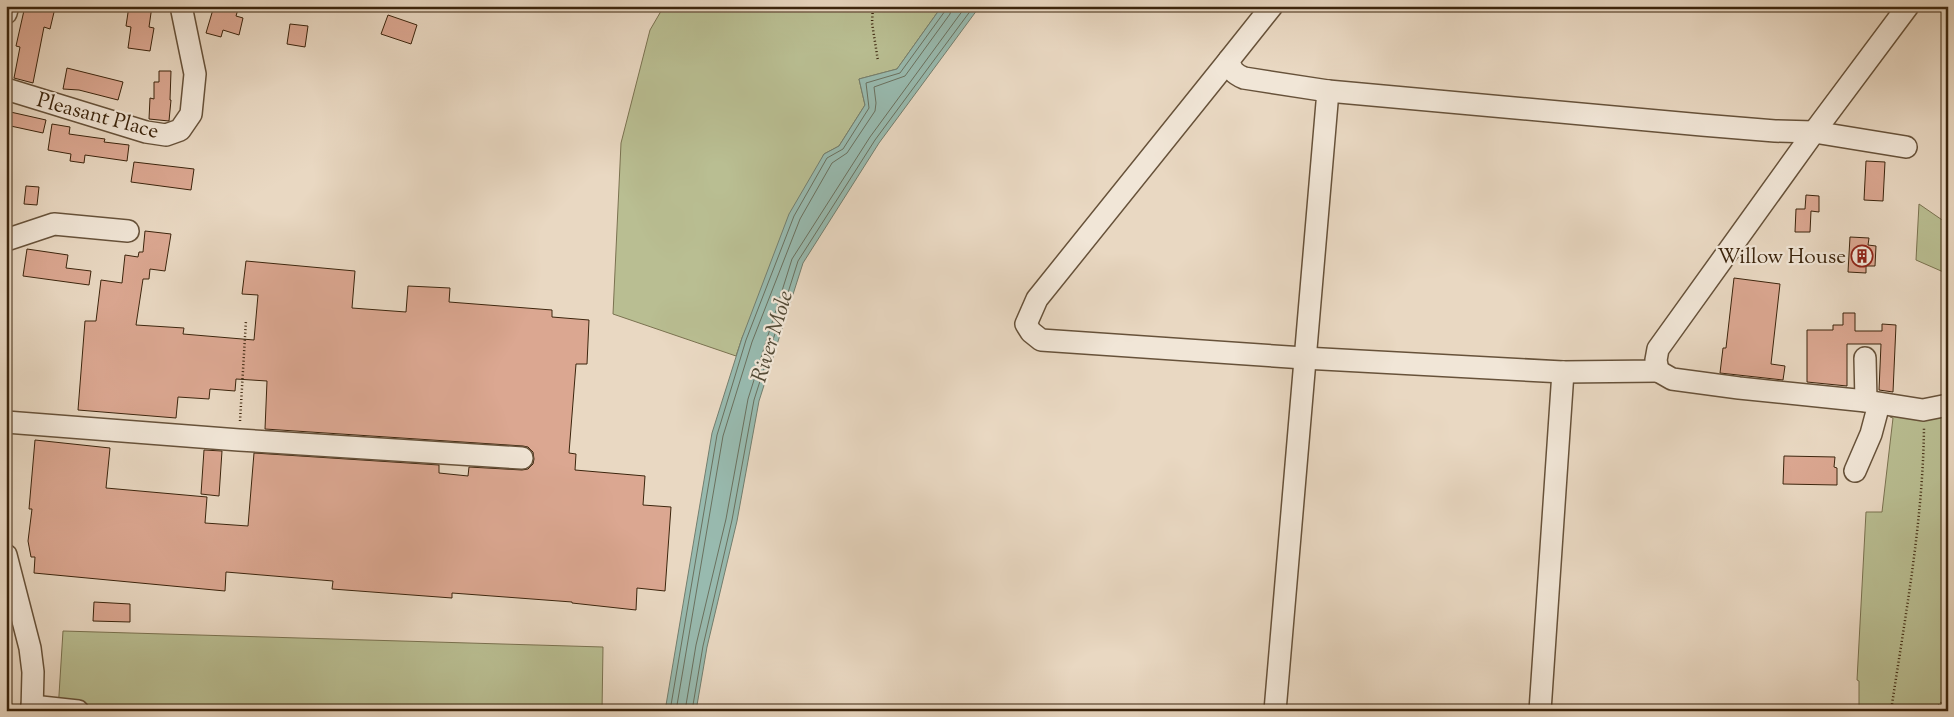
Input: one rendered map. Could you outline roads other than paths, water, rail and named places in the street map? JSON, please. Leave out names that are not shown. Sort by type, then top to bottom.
[{"type":"street","points":[[6,13],[8,6]]},
{"type":"street","name":"Pleasant Place","points":[[6,89],[146,132],[166,135],[180,130],[192,114],[195,74],[181,6]]},
{"type":"street","points":[[1272,6],[1037,299],[1026,324],[1031,332],[1041,340],[1304,358],[1563,372],[1658,370],[1672,378],[1739,388],[1872,402],[1923,410],[1948,405]]},
{"type":"street","points":[[1658,370],[1656,360],[1658,349],[1814,132],[1908,6]]},
{"type":"street","points":[[1229,60],[1231,69],[1244,78],[1328,90],[1702,125],[1814,132],[1906,147]]},
{"type":"street","points":[[1275,711],[1328,90]]},
{"type":"street","points":[[6,240],[54,224],[128,231]]},
{"type":"street","points":[[1855,471],[1871,434],[1872,402],[1864,358]]},
{"type":"street","points":[[1540,711],[1563,372]]},
{"type":"street","points":[[6,422],[239,440],[522,458]]},
{"type":"street","points":[[6,555],[30,648],[33,672],[32,708],[78,711]]},
{"type":"water","name":"River Mole","points":[[942,6],[980,6],[879,143],[803,263],[759,401],[737,521],[707,647],[696,711],[665,711],[712,433],[742,338],[789,214],[824,154],[839,146],[865,105],[859,79],[897,69]]},
{"type":"place","name":"Willow House","points":[[1862,256]]}]
